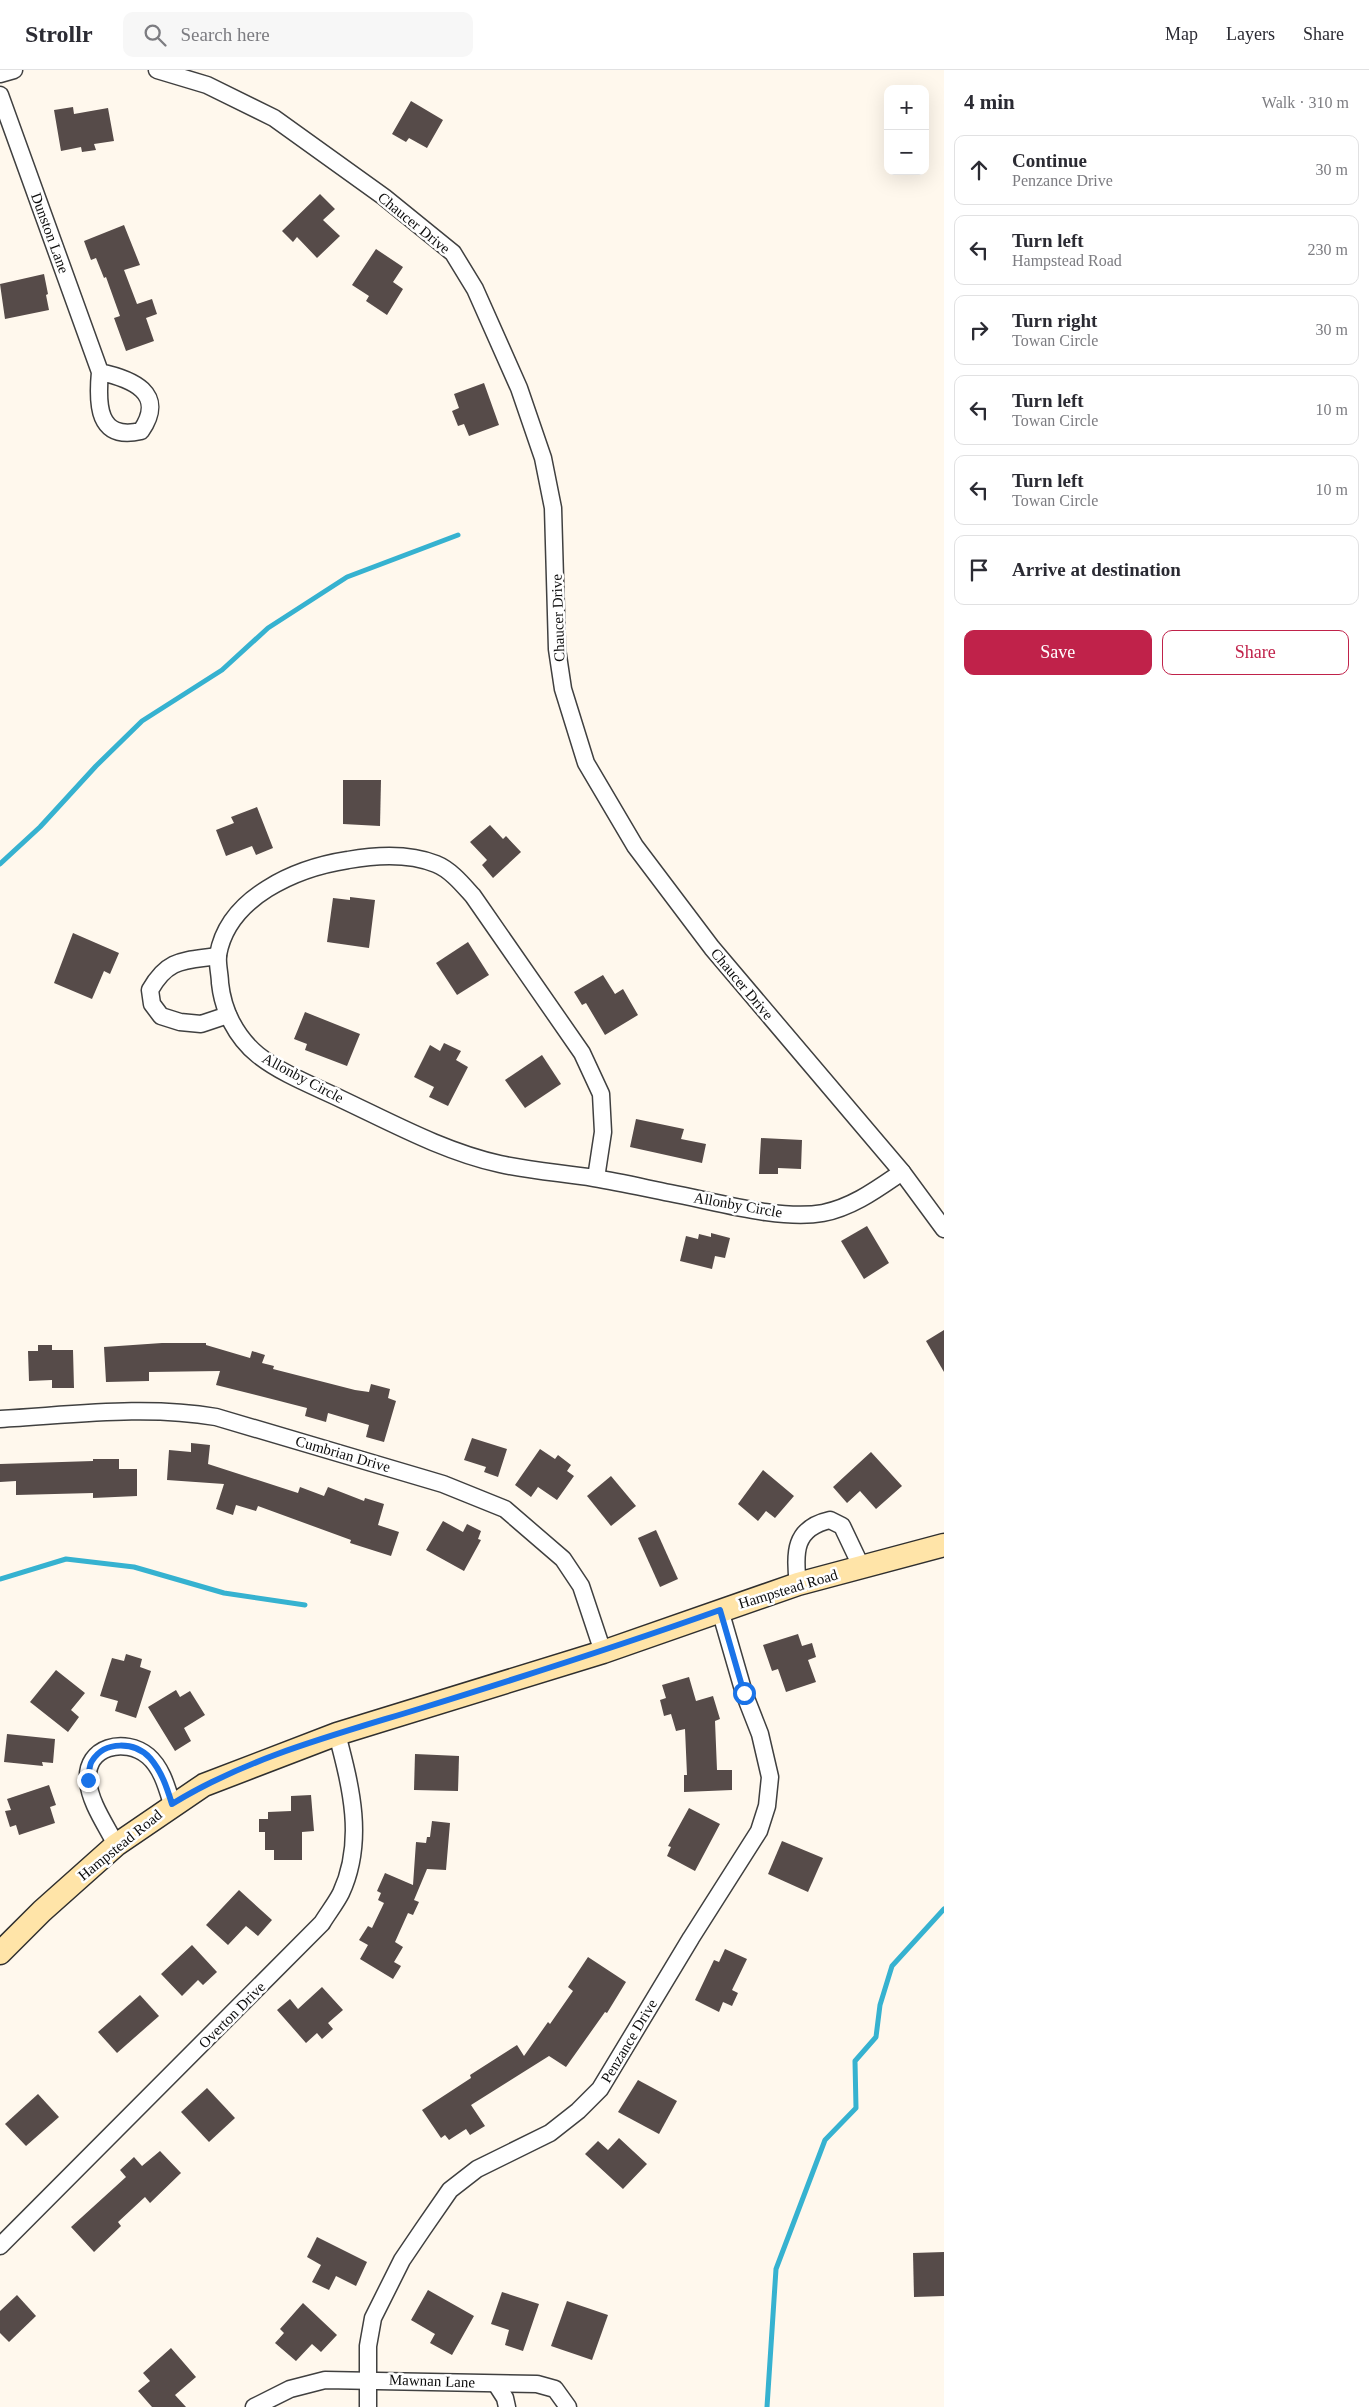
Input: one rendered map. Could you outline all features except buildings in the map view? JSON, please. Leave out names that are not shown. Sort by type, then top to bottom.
[{"type":"street","points":[[0,74],[14,70]]},
{"type":"street","name":"Chaucer Drive","points":[[157,70],[207,85],[274,118],[384,197],[453,253],[475,289],[519,388],[542,458],[553,508],[557,649],[563,689],[586,763],[635,846],[712,948],[902,1172],[944,1229]]},
{"type":"street","name":"Dunston Lane","points":[[0,95],[100,372]]},
{"type":"street","name":"Allonby Circle","points":[[596,1178],[603,1132],[601,1094],[582,1053],[473,896],[456,878],[437,864],[405,857],[372,856],[332,862],[270,886],[248,901],[230,924],[218,956],[222,996],[228,1015],[238,1033],[258,1054],[288,1073],[390,1122],[468,1155],[501,1165],[596,1178],[780,1214],[823,1213],[861,1200],[902,1172]]},
{"type":"street","points":[[218,956],[183,961],[168,966],[158,976],[150,990],[152,1004],[161,1016],[180,1022],[201,1024],[228,1015]]},
{"type":"street","name":"Cumbrian Drive","points":[[0,1419],[143,1411],[185,1412],[216,1417],[443,1484],[504,1510],[541,1538],[563,1559],[581,1586],[603,1652]]},
{"type":"street","points":[[798,1584],[795,1562],[796,1548],[805,1532],[818,1523],[830,1520],[842,1526],[861,1566]]},
{"type":"street","name":"Hampstead Road","points":[[0,1954],[42,1911],[116,1844],[172,1804],[204,1785],[337,1734],[603,1652],[798,1584],[944,1545]]},
{"type":"street","name":"Penzance Drive","points":[[368,2407],[368,2346],[373,2318],[402,2260],[450,2190],[477,2169],[550,2133],[578,2110],[600,2088],[691,1938],[759,1831],[767,1806],[770,1777],[760,1734],[744,1693],[720,1610]]},
{"type":"street","name":"Overton Drive","points":[[0,2246],[322,1923],[341,1893],[354,1850],[352,1794],[337,1734]]},
{"type":"street","points":[[116,1844],[91,1797],[88,1780],[92,1761],[104,1749],[122,1745],[136,1748],[149,1757],[162,1775],[172,1804]]},
{"type":"street","name":"Mawnan Lane","points":[[254,2407],[290,2389],[325,2380],[537,2384],[554,2389],[568,2407]]},
{"type":"street","name":"Mawnan Lane","points":[[496,2384],[507,2407]]},
{"type":"waterway","points":[[0,864],[40,827],[96,766],[142,721],[222,670],[268,628],[347,577],[458,535]]},
{"type":"waterway","points":[[0,1579],[66,1559],[134,1567],[224,1593],[305,1605]]},
{"type":"waterway","points":[[767,2407],[776,2269],[825,2140],[856,2108],[855,2061],[876,2037],[880,2005],[892,1966],[944,1909]]},
{"type":"route","points":[[88,1780],[92,1761],[104,1749],[122,1745],[136,1748],[149,1757],[162,1775],[172,1804],[204,1785],[244,1768],[337,1734],[603,1652],[720,1610],[744,1693]]}]
